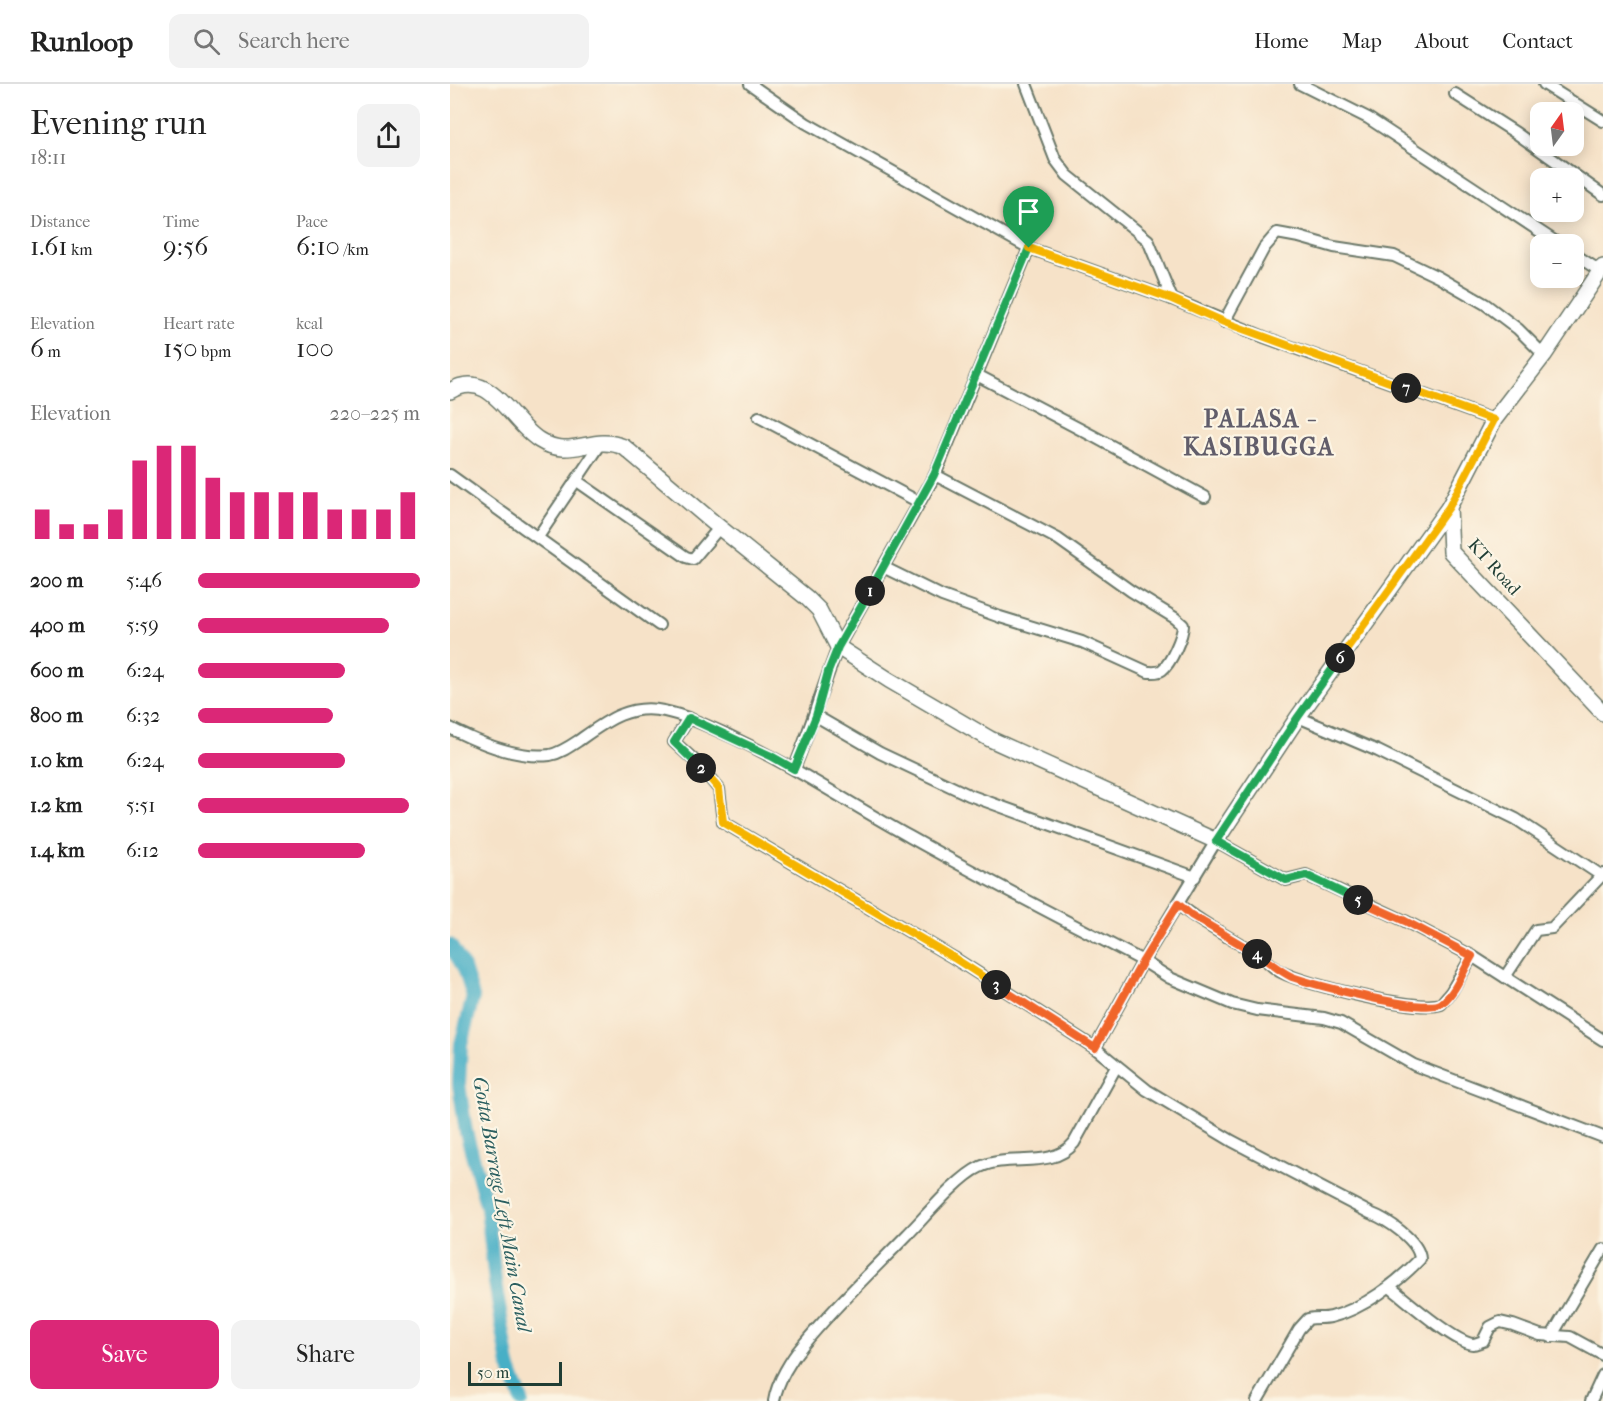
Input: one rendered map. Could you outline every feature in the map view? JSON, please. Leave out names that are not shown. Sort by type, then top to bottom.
[{"type":"main road","name":"KT Road","points":[[1602,269],[1544,356],[1494,420],[1449,507],[1451,552],[1603,713]]},
{"type":"main road","points":[[450,391],[465,385],[477,385],[489,390],[519,423],[537,439],[550,446],[575,449],[602,442],[614,442],[630,451],[719,528],[807,598],[819,610],[838,647],[889,680],[990,739],[1216,841],[1298,717],[1449,507]]},
{"type":"street","points":[[750,84],[806,123],[1029,248],[1494,420]]},
{"type":"street","points":[[1026,84],[1055,159],[1067,176],[1148,240],[1172,299]]},
{"type":"street","points":[[1300,84],[1368,118],[1544,234]]},
{"type":"street","points":[[1544,84],[1603,121]]},
{"type":"street","points":[[1455,94],[1516,133],[1603,195]]},
{"type":"street","points":[[1224,322],[1264,248],[1277,233],[1334,247],[1394,256],[1412,264],[1485,304],[1518,329],[1544,356]]},
{"type":"street","points":[[794,769],[816,716],[828,672],[838,647],[934,475],[1029,248]]},
{"type":"street","points":[[1584,259],[1602,269]]},
{"type":"street","points":[[976,375],[1205,497]]},
{"type":"street","points":[[759,417],[919,502]]},
{"type":"street","points":[[538,537],[602,442]]},
{"type":"street","points":[[883,567],[942,596],[1000,617],[1082,642],[1148,672],[1155,673],[1162,670],[1173,655],[1183,633],[1183,626],[1175,618],[1131,591],[1058,539],[934,475]]},
{"type":"street","points":[[450,476],[659,625]]},
{"type":"street","points":[[577,481],[686,557],[693,559],[719,528]]},
{"type":"street","points":[[450,728],[477,740],[530,756],[551,755],[565,749],[628,711],[645,707],[689,718],[771,756],[910,838],[1143,961],[1170,978],[1232,1004],[1257,1010],[1324,1018],[1341,1023],[1414,1065],[1603,1137]]},
{"type":"street","points":[[816,716],[880,753],[969,795],[1195,877]]},
{"type":"street","points":[[1298,717],[1378,751],[1516,819],[1602,875],[1552,928],[1536,930],[1505,977]]},
{"type":"street","points":[[689,718],[674,742],[696,762],[719,789],[723,822],[954,958],[1095,1048],[1147,1090],[1232,1141],[1382,1218],[1396,1228],[1420,1252],[1420,1260],[1390,1287],[1339,1315],[1327,1318],[1308,1318],[1299,1329],[1257,1401]]},
{"type":"street","points":[[1095,1048],[1143,961],[1216,841],[1286,880],[1306,875],[1405,921],[1472,956],[1603,1040]]},
{"type":"street","points":[[1178,904],[1191,915],[1262,957],[1279,971],[1312,983],[1393,1002],[1424,1007],[1441,1004],[1451,992],[1472,956]]},
{"type":"street","points":[[774,1401],[782,1380],[803,1345],[938,1203],[977,1168],[987,1164],[1038,1159],[1067,1152],[1116,1067]]},
{"type":"street","points":[[1551,1337],[1603,1249]]},
{"type":"street","points":[[1390,1287],[1430,1319],[1462,1340],[1473,1344],[1483,1341],[1490,1327],[1500,1322],[1551,1337],[1570,1337],[1603,1355]]},
{"type":"street","points":[[1591,1401],[1603,1375]]},
{"type":"waterway","name":"Gotta Barrage Left Main Canal","points":[[450,945],[464,968],[473,997],[461,1044],[459,1084],[466,1132],[487,1207],[495,1282],[509,1366],[522,1401]]},
{"type":"district","name":"PALASA - KASIBUGGA","points":[[1259,433]]},
{"type":"route","points":[[1029,248],[1172,299],[1264,337],[1494,420],[1449,507],[1298,717],[1216,841],[1286,880],[1306,875],[1405,921],[1472,956],[1451,992],[1441,1004],[1424,1007],[1382,1000],[1292,976],[1279,971],[1262,957],[1191,915],[1178,904],[1143,961],[1095,1048],[954,958],[723,822],[719,789],[696,762],[674,742],[689,718],[794,769],[816,716],[828,672],[838,647],[934,475],[1029,248]]}]
